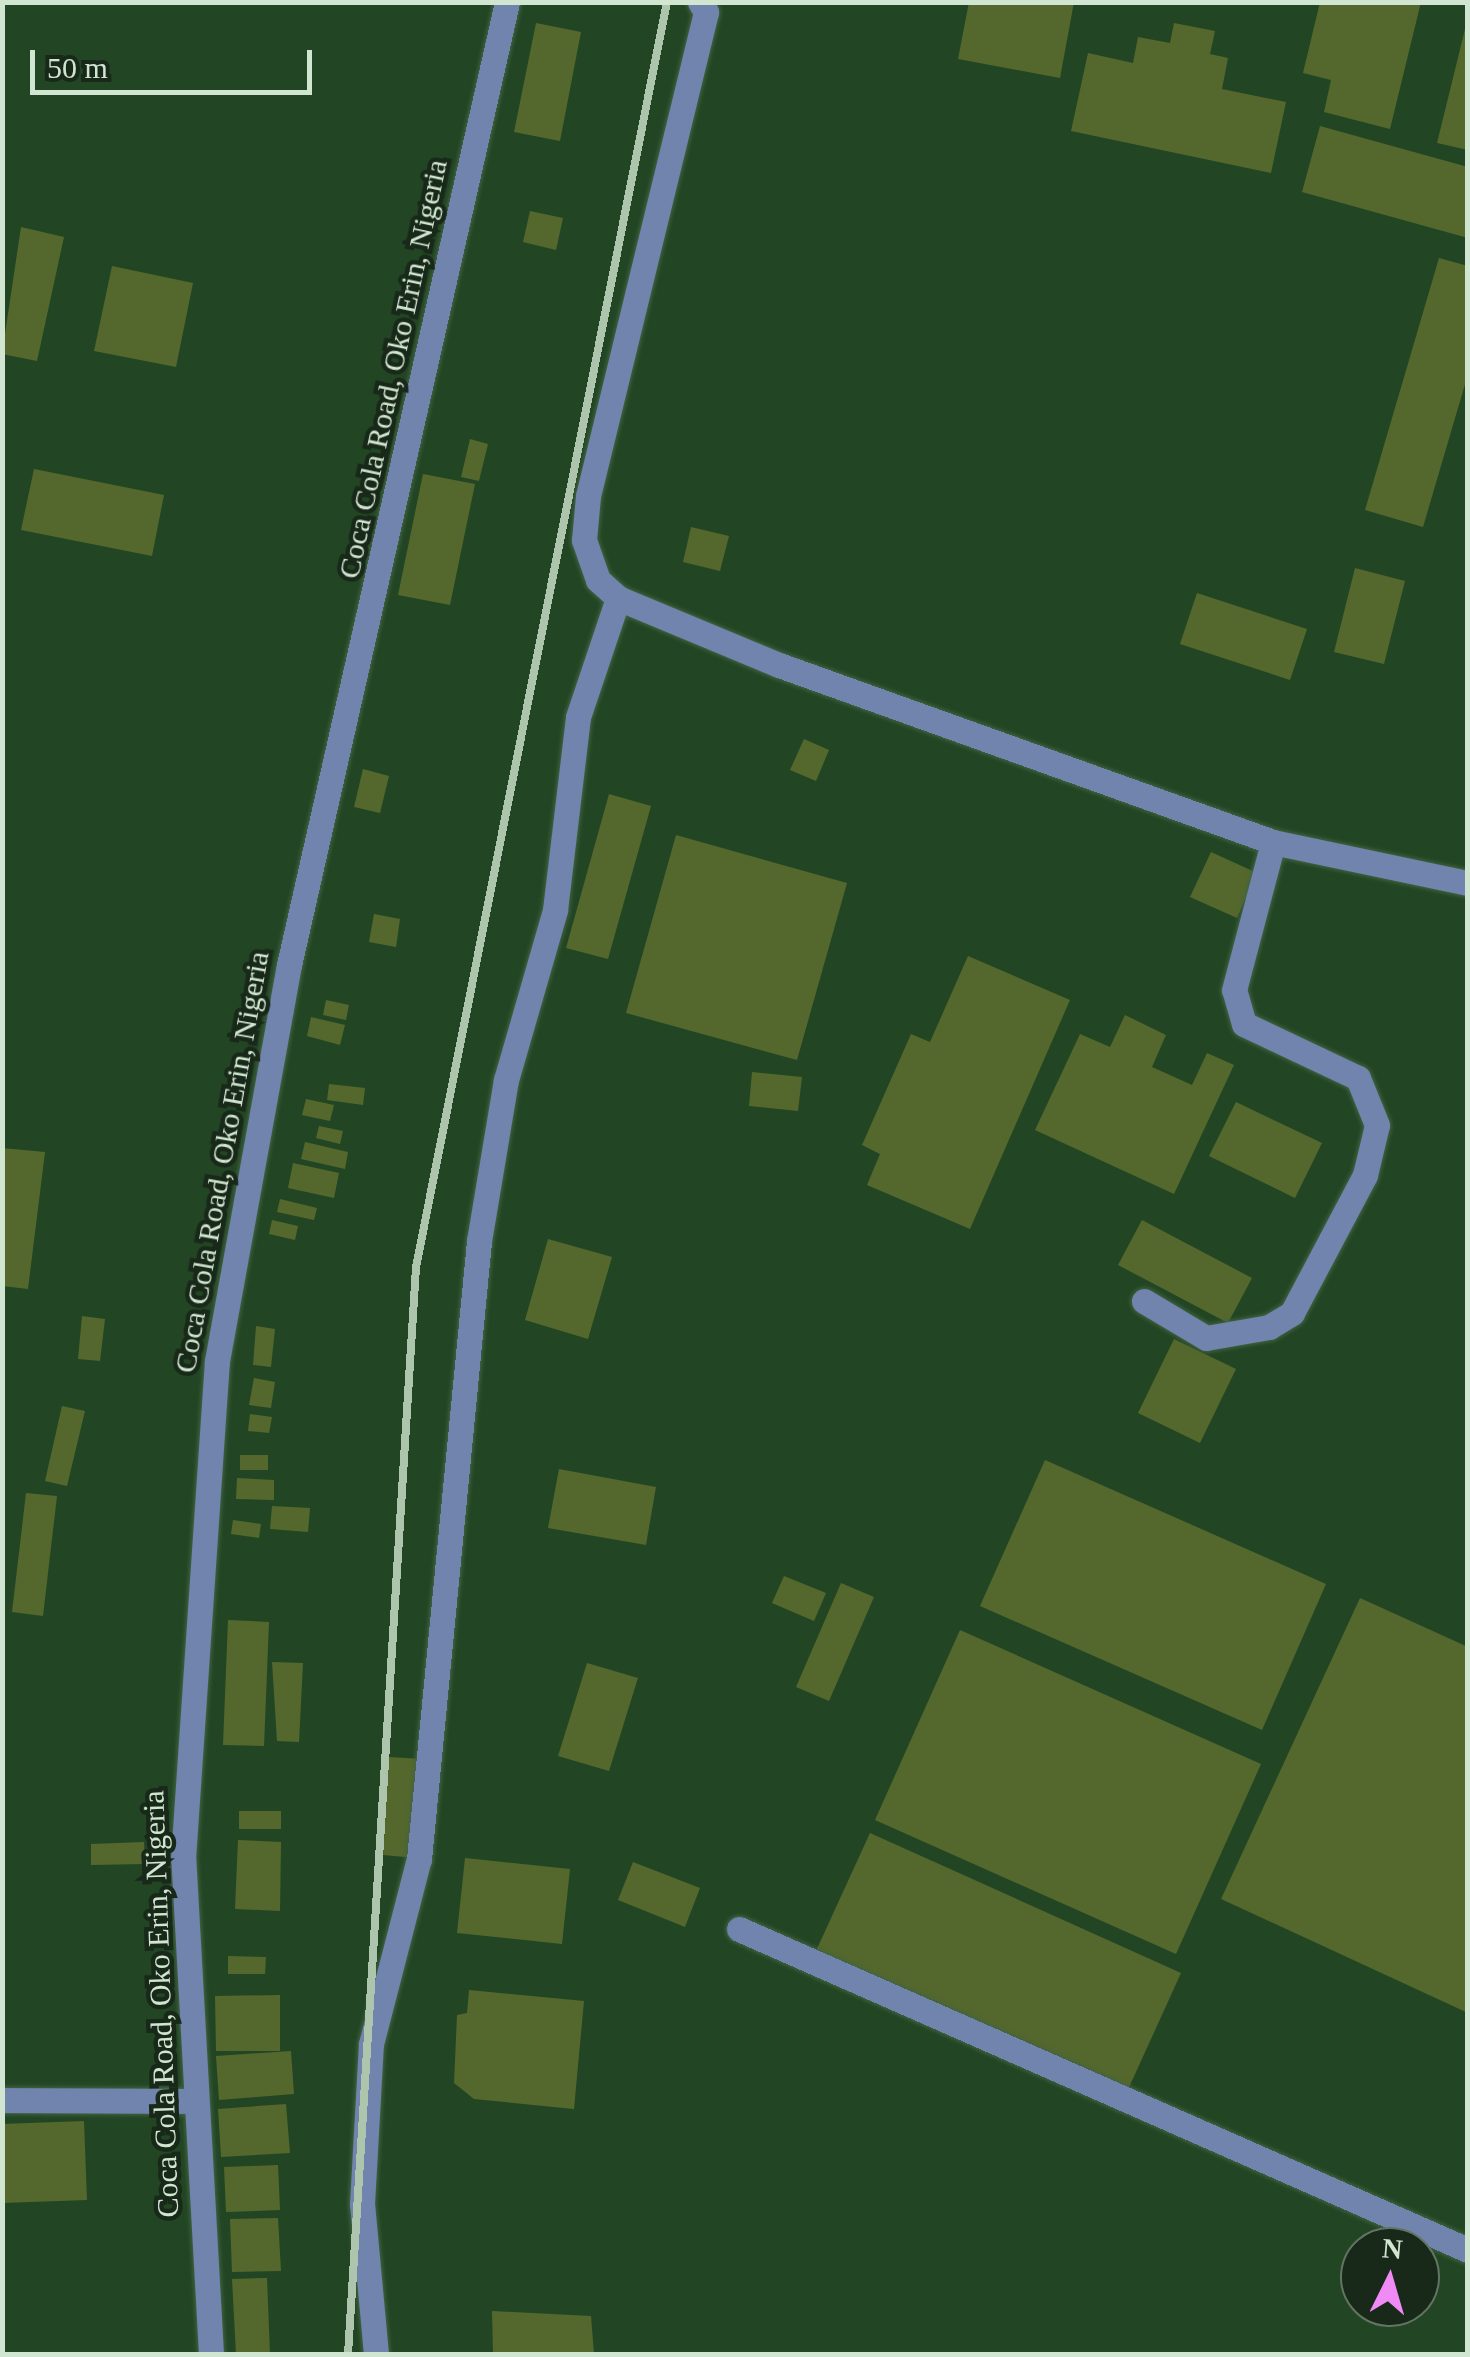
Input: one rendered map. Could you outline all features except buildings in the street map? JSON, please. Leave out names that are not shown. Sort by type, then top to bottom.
[{"type":"street","name":"Coca Cola Road, Oko Erin, Nigeria","points":[[211,2354],[192,2101],[182,1859],[217,1361],[289,965],[507,2]]},
{"type":"street","points":[[705,6],[588,496],[584,540],[598,580],[618,598],[1273,842],[1468,883]]},
{"type":"street","points":[[376,2354],[362,2204],[371,2044],[419,1859],[479,1241],[506,1080],[555,910],[578,717],[618,598]]},
{"type":"street","points":[[1144,1301],[1206,1338],[1269,1327],[1292,1312],[1365,1175],[1377,1125],[1358,1078],[1244,1024],[1234,990],[1273,842]]},
{"type":"street","points":[[738,1929],[1468,2250]]},
{"type":"street","points":[[2,2100],[192,2101]]},
{"type":"railway","points":[[348,2354],[416,1267],[667,2]]}]
